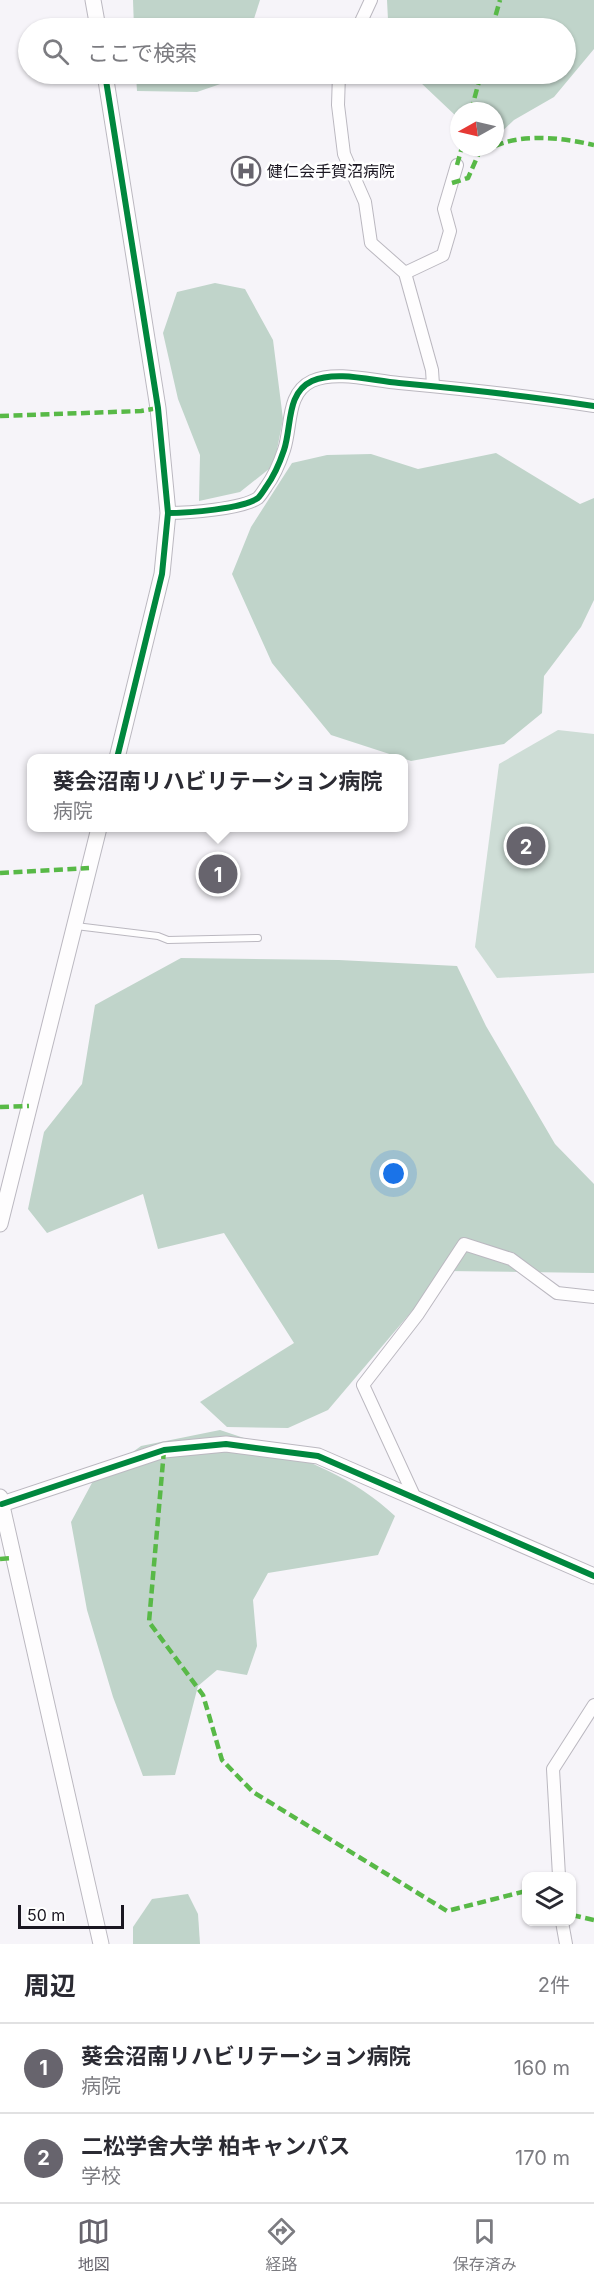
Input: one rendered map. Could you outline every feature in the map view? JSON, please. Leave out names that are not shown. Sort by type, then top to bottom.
[{"type":"street","points":[[93,0],[96,18]]},
{"type":"street","points":[[363,18],[371,0]]},
{"type":"street","points":[[107,84],[158,408],[168,513],[162,574],[118,754]]},
{"type":"street","points":[[339,84],[338,105],[344,154],[365,202],[371,243],[405,273],[432,370],[432,385]]},
{"type":"street","points":[[405,273],[443,255],[450,231],[444,209],[457,165]]},
{"type":"street","points":[[168,513],[197,513],[258,498],[271,480],[285,448],[292,409],[299,390],[313,381],[340,377],[432,385],[594,406]]},
{"type":"street","points":[[0,1224],[98,832]]},
{"type":"street","points":[[415,1498],[363,1385],[418,1314],[464,1244],[512,1259],[557,1293],[594,1297]]},
{"type":"street","points":[[101,1944],[1,1501],[164,1450],[226,1444],[318,1456],[594,1576]]},
{"type":"street","points":[[559,1872],[553,1769],[594,1705]]},
{"type":"street","points":[[563,1926],[566,1944]]},
{"type":"lane","points":[[76,926],[158,936],[168,940],[258,938]]},
{"type":"shaded area","points":[[558,730],[594,734],[594,973],[497,978],[475,947],[499,764]]},
{"type":"green space","points":[[133,0],[260,0],[254,18],[134,18]]},
{"type":"green space","points":[[387,0],[594,0],[594,49],[576,71],[576,18],[388,18]]},
{"type":"green space","points":[[137,84],[220,84],[197,92],[137,91]]},
{"type":"green space","points":[[422,84],[565,84],[554,97],[514,120],[504,129],[504,102],[450,102],[450,110]]},
{"type":"green space","points":[[215,283],[245,289],[273,340],[283,419],[274,465],[240,492],[199,501],[200,455],[178,399],[163,333],[177,292]]},
{"type":"green space","points":[[496,453],[580,504],[594,498],[594,600],[581,627],[544,676],[542,713],[504,744],[411,761],[408,760],[408,754],[389,754],[331,735],[272,663],[232,574],[251,527],[292,463],[327,455],[371,454],[418,469]]},
{"type":"green space","points":[[181,958],[339,960],[457,966],[486,1026],[555,1144],[594,1184],[594,1273],[446,1271],[328,1410],[288,1428],[227,1427],[200,1402],[294,1343],[224,1233],[158,1249],[143,1194],[47,1233],[28,1209],[44,1132],[82,1084],[95,1005]]},
{"type":"green space","points":[[220,1430],[290,1454],[335,1474],[376,1500],[395,1516],[378,1555],[268,1573],[253,1600],[257,1646],[247,1675],[217,1670],[198,1686],[175,1775],[143,1776],[113,1697],[87,1610],[71,1522],[93,1481],[141,1446]]},
{"type":"green space","points":[[188,1894],[198,1914],[200,1944],[133,1944],[133,1927],[152,1899]]},
{"type":"marked path","points":[[495,18],[500,0]]},
{"type":"marked path","points":[[473,102],[478,84]]},
{"type":"marked path","points":[[504,143],[519,139],[544,138],[594,145]]},
{"type":"marked path","points":[[457,165],[460,156]]},
{"type":"marked path","points":[[452,183],[468,178],[478,156]]},
{"type":"marked path","points":[[0,416],[141,411],[158,408]]},
{"type":"marked path","points":[[0,873],[89,868]]},
{"type":"marked path","points":[[0,1107],[29,1106]]},
{"type":"marked path","points":[[164,1450],[149,1622],[203,1695],[222,1760],[253,1792],[447,1911],[522,1892]]},
{"type":"marked path","points":[[0,1559],[13,1558]]},
{"type":"marked path","points":[[576,1916],[594,1920]]},
{"type":"cycle path","points":[[107,84],[158,408],[168,513],[162,574],[118,754]]},
{"type":"cycle path","points":[[168,513],[228,508],[258,498],[272,478],[281,459],[291,411],[298,393],[304,386],[322,378],[355,377],[594,406]]},
{"type":"cycle path","points":[[2,1504],[164,1450],[226,1444],[318,1456],[594,1576]]},
{"type":"place","name":"健仁会手賀沼病院","points":[[246,171]]},
{"type":"place","name":"二松学舍大学 柏キャンパス","points":[[526,846]]},
{"type":"place","name":"葵会沼南リハビリテーション病院","points":[[218,874]]}]
